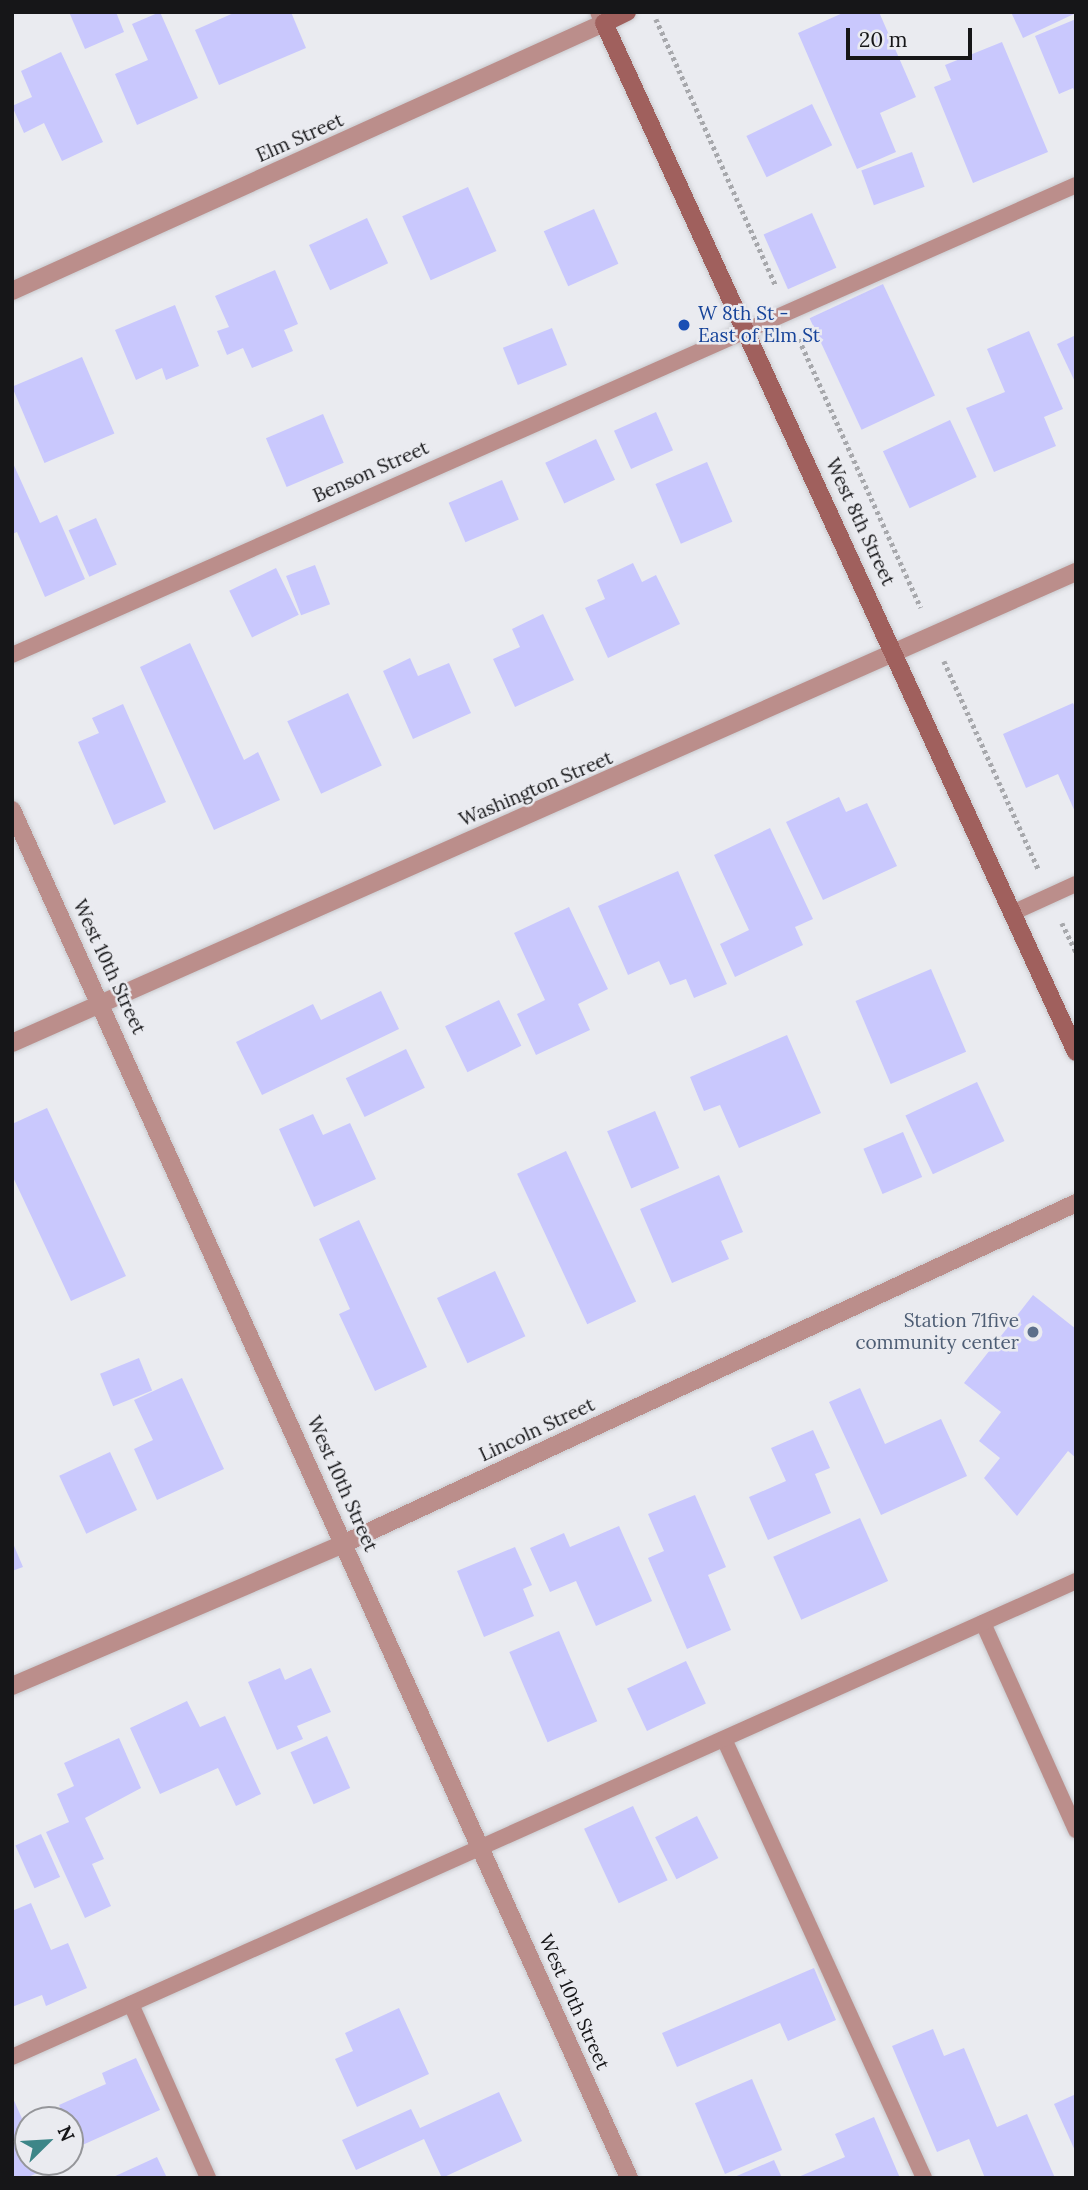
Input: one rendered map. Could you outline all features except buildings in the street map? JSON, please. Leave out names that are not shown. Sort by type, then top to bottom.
[{"type":"main road","points":[[602,18],[627,12]]},
{"type":"main road","name":"West 8th Street","points":[[602,18],[898,655],[1076,1052]]},
{"type":"street","name":"Elm Street","points":[[12,291],[602,18]]},
{"type":"street","name":"Washington Street","points":[[12,1043],[102,1001],[898,655],[1076,572]]},
{"type":"street","name":"West 10th Street","points":[[12,810],[102,1001],[629,2178]]},
{"type":"street","name":"Lincoln Street","points":[[12,1686],[345,1543],[1076,1203]]},
{"type":"lane","name":"Benson Street","points":[[12,655],[786,309],[1076,185]]},
{"type":"lane","points":[[1012,913],[1076,884]]},
{"type":"lane","points":[[12,2057],[1076,1581]]},
{"type":"lane","points":[[983,1623],[1076,1830]]},
{"type":"lane","points":[[724,1739],[924,2178]]},
{"type":"lane","points":[[131,2004],[208,2178]]},
{"type":"path","points":[[652,12],[1076,952]]},
{"type":"place","name":"W 8th St - East of Elm St","points":[[684,325]]},
{"type":"place","name":"Station 71five community center","points":[[1033,1332]]}]
